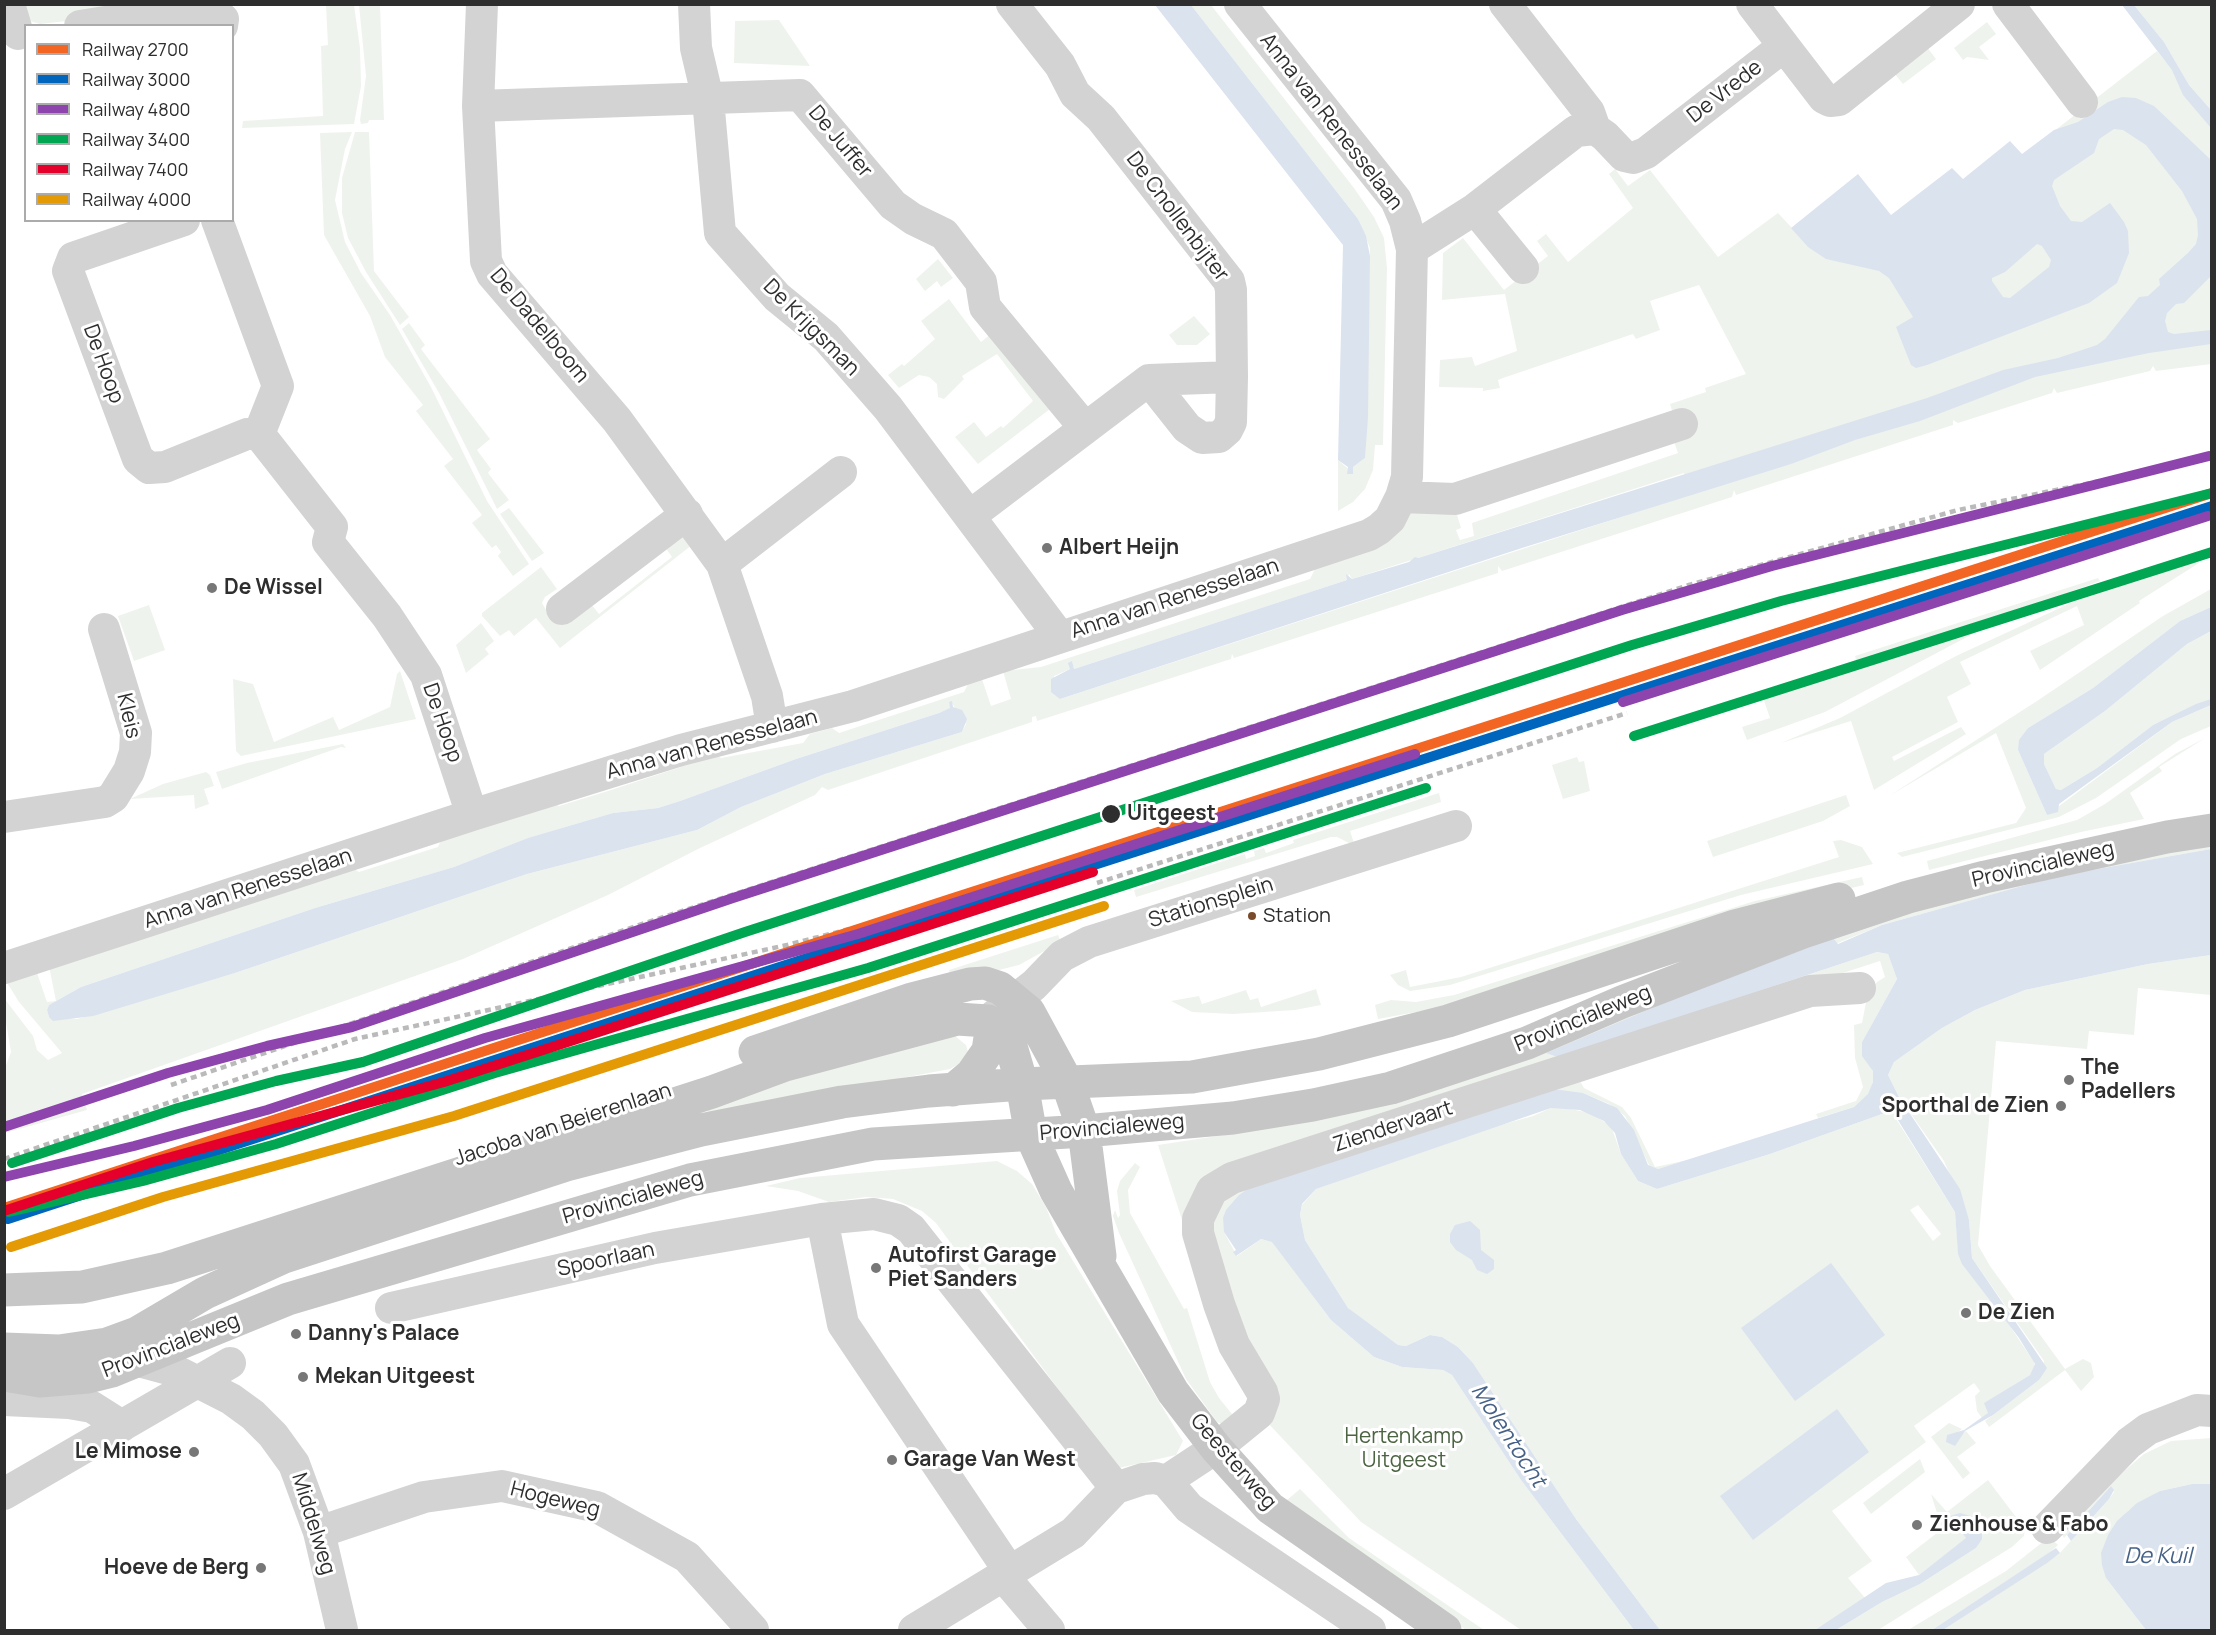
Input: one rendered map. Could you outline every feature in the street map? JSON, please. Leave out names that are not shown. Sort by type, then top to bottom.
[{"type":"main road","name":"Provincialeweg","points":[[4,1349],[59,1351],[107,1344],[137,1333],[205,1293],[284,1257],[566,1165],[701,1130],[842,1102],[1022,1084],[1192,1077],[1319,1054],[1448,1021],[1735,926],[2062,845],[2211,814]]},
{"type":"main road","name":"Provincialeweg","points":[[4,1375],[40,1381],[65,1380],[112,1371],[288,1299],[690,1180],[873,1144],[1031,1135],[1233,1118],[1312,1105],[1392,1088],[1527,1043],[1622,1002],[1803,932],[1908,897],[2156,839],[2211,830]]},
{"type":"main road","name":"Jacoba van Beierenlaan","points":[[4,1273],[50,1274],[90,1269],[159,1253],[676,1090],[758,1052],[912,999],[970,984],[985,984],[1000,988],[1029,1012],[1067,1082]]},
{"type":"main road","name":"Jacoba van Beierenlaan","points":[[4,1290],[82,1287],[168,1268],[712,1092],[785,1065],[957,1019],[988,1021]]},
{"type":"main road","points":[[988,1021],[1008,1036],[1022,1084]]},
{"type":"main road","points":[[953,1090],[972,1074],[988,1051],[990,1031],[988,1021]]},
{"type":"main road","name":"Geesterweg","points":[[1067,1082],[1084,1131],[1102,1266]]},
{"type":"main road","name":"Geesterweg","points":[[1022,1084],[1031,1135],[1056,1191],[1102,1266],[1173,1392],[1216,1448],[1276,1513],[1445,1630]]},
{"type":"street","points":[[478,106],[482,4]]},
{"type":"street","name":"De Krijgsman","points":[[694,4],[696,48],[708,99],[720,233],[777,297],[826,337],[888,408],[971,515],[1060,637]]},
{"type":"street","name":"De Cnollenbijter","points":[[1012,4],[1060,65],[1075,94],[1101,118],[1228,281],[1232,290],[1232,377],[1230,422],[1227,430],[1219,437],[1202,438],[1186,428],[1149,380]]},
{"type":"street","name":"Anna van Renesselaan","points":[[4,968],[472,815],[681,750],[853,706],[1369,536],[1390,519],[1407,477],[1412,249],[1405,221],[1396,200],[1239,4]]},
{"type":"street","points":[[1412,249],[1475,209],[1576,131],[1595,129],[1588,112],[1505,4]]},
{"type":"street","points":[[1752,4],[1784,46]]},
{"type":"street","name":"De Vrede","points":[[1595,129],[1605,135],[1624,156],[1632,158],[1646,153],[1784,46],[1824,98],[1830,101],[1839,100],[1959,4]]},
{"type":"street","points":[[2008,4],[2082,102]]},
{"type":"street","points":[[92,24],[223,16]]},
{"type":"street","name":"De Juffer","points":[[478,106],[800,95],[893,206],[944,234],[981,282],[985,307],[1084,428]]},
{"type":"street","name":"De Dadelboom","points":[[478,106],[486,261],[492,274],[617,420],[722,564],[767,696],[772,727]]},
{"type":"street","points":[[1475,209],[1522,268]]},
{"type":"street","name":"De Hoop","points":[[178,222],[73,258],[68,271],[138,459],[149,468],[165,467],[247,434],[259,434],[332,526],[328,542],[387,616],[426,675],[472,815]]},
{"type":"street","points":[[219,222],[278,386],[259,434]]},
{"type":"street","points":[[971,515],[1149,380],[1232,377]]},
{"type":"street","points":[[1401,496],[1455,499],[1682,424]]},
{"type":"street","points":[[722,564],[841,472]]},
{"type":"street","points":[[562,609],[687,514]]},
{"type":"street","name":"Kleis","points":[[4,817],[105,802],[113,797],[129,771],[135,752],[136,733],[104,629]]},
{"type":"street","name":"Stationsplein","points":[[988,1021],[1016,1000],[1062,956],[1089,942],[1456,826]]},
{"type":"street","name":"Ziendervaart","points":[[1166,1481],[1216,1448],[1259,1413],[1264,1399],[1234,1345],[1198,1233],[1198,1219],[1212,1190],[1232,1178],[1810,991],[1860,988]]},
{"type":"street","points":[[1049,1630],[1007,1574],[843,1324],[822,1219],[874,1214],[898,1220],[911,1229],[1116,1488]]},
{"type":"street","name":"Spoorlaan","points":[[391,1308],[655,1248],[822,1219]]},
{"type":"street","points":[[231,1399],[232,1349],[247,1327],[288,1299]]},
{"type":"street","name":"Middelweg","points":[[139,1361],[160,1365],[231,1399],[253,1415],[273,1435],[294,1464],[319,1532],[342,1630]]},
{"type":"street","points":[[4,1494],[230,1363]]},
{"type":"street","points":[[4,1400],[69,1402],[92,1407],[122,1426]]},
{"type":"street","points":[[2047,1527],[2129,1443],[2148,1429],[2197,1410],[2211,1411]]},
{"type":"street","points":[[914,1630],[1073,1533],[1116,1488],[1143,1479],[1155,1478],[1166,1481],[1190,1508],[1370,1630]]},
{"type":"street","name":"Hogeweg","points":[[319,1532],[424,1497],[502,1486],[597,1507],[687,1557],[753,1630]]},
{"type":"green space","points":[[25,5],[208,5],[40,24],[30,21]]},
{"type":"green space","points":[[326,5],[354,5],[360,48],[361,86],[354,124],[242,128],[243,121],[323,116],[321,46],[328,45]]},
{"type":"green space","points":[[359,5],[380,5],[384,120],[369,120],[368,123],[361,124],[366,76]]},
{"type":"green space","points":[[1191,5],[1211,5],[1354,188],[1374,217],[1384,238],[1387,268],[1383,445],[1375,445],[1373,470],[1365,489],[1353,502],[1338,511],[1338,460],[1353,473],[1353,467],[1365,458],[1370,248],[1358,219]]},
{"type":"green space","points":[[2134,5],[2211,5],[2211,110],[2189,85],[2164,42]]},
{"type":"green space","points":[[779,20],[810,66],[734,63],[735,21]]},
{"type":"green space","points":[[1987,22],[1996,34],[1979,47],[1989,60],[1967,57],[1963,60],[1954,48]]},
{"type":"green space","points":[[1927,47],[1936,59],[1903,84],[1894,73]]},
{"type":"green space","points":[[2157,51],[2211,117],[2211,364],[2156,371],[2153,366],[2150,371],[2057,393],[2054,388],[2052,393],[1958,423],[1953,420],[1953,425],[1736,495],[1734,490],[1732,497],[1502,571],[1498,566],[1498,573],[1234,658],[1232,654],[1231,659],[1037,721],[1036,716],[1032,717],[1032,722],[828,790],[822,787],[815,795],[700,848],[608,895],[463,959],[82,1094],[87,1110],[5,1133],[5,1068],[11,1052],[4,998],[33,1036],[37,1050],[48,1060],[62,1053],[19,1002],[6,981],[36,970],[47,1002],[56,1001],[49,966],[352,868],[359,872],[438,847],[443,836],[551,802],[559,806],[608,791],[681,767],[685,759],[713,753],[721,758],[803,743],[810,734],[832,728],[839,733],[964,692],[968,684],[981,676],[991,706],[1011,699],[1003,671],[1041,667],[1310,579],[1316,567],[1411,512],[1428,506],[1455,508],[1461,528],[1456,530],[1460,540],[1474,536],[1472,523],[1678,453],[1672,436],[1674,417],[1670,404],[1706,392],[1705,388],[1746,374],[1699,285],[1650,301],[1660,330],[1636,339],[1633,334],[1503,378],[1498,380],[1500,388],[1483,391],[1483,388],[1439,387],[1440,360],[1472,357],[1475,366],[1517,351],[1505,294],[1442,300],[1443,253],[1463,238],[1504,290],[1548,256],[1537,241],[1546,234],[1568,262],[1633,208],[1609,174],[1615,169],[1628,186],[1650,170],[1718,257],[1778,213],[1792,228],[1858,175],[1891,216],[1962,181],[2022,156]],"holes":[[[1684,473],[1692,494],[1060,699],[1054,676],[1070,669],[1072,662],[1074,669],[1347,580],[1349,574],[1352,579]],[[951,702],[966,724],[962,732],[825,774],[741,807],[697,830],[527,874],[235,973],[77,1019],[49,1017],[47,1010],[49,1005],[81,987],[315,908],[454,867],[529,838],[613,813],[658,808],[680,801],[796,759],[939,713],[951,708],[949,703]]]},
{"type":"green space","points":[[352,132],[345,149],[335,200],[345,242],[361,273],[390,315],[431,387],[487,501],[529,564],[513,576],[498,556],[501,552],[496,545],[492,548],[472,523],[482,515],[444,466],[453,459],[416,411],[423,405],[385,357],[370,316],[324,235],[320,133]]},
{"type":"green space","points":[[355,132],[369,132],[374,271],[409,317],[400,325],[366,272],[348,238],[342,213],[342,178]]},
{"type":"green space","points":[[938,259],[953,278],[941,287],[937,281],[925,291],[916,279]]},
{"type":"green space","points":[[949,299],[981,342],[991,334],[1050,409],[978,464],[955,437],[974,422],[986,437],[1001,426],[1003,428],[1033,401],[997,354],[962,376],[964,379],[944,399],[938,397],[937,384],[929,377],[919,375],[899,388],[888,375],[902,364],[904,366],[935,339],[921,321]]},
{"type":"green space","points":[[1194,316],[1210,334],[1197,345],[1177,345],[1169,335]]},
{"type":"green space","points":[[409,323],[425,345],[421,349],[490,439],[477,450],[491,469],[488,473],[509,500],[497,509],[439,393],[402,329]]},
{"type":"green space","points":[[509,508],[544,553],[532,561],[500,514]]},
{"type":"green space","points":[[683,533],[692,545],[560,648],[536,618],[514,636],[509,630],[500,636],[482,616],[482,613],[541,567],[557,589],[545,597],[542,603],[552,620],[588,600],[599,614],[672,557],[662,543]]},
{"type":"green space","points":[[2198,561],[2199,563],[2139,601],[2140,603],[2040,670],[2030,651],[2084,625],[2077,606],[1960,662],[1971,684],[1947,697],[1958,722],[1892,757],[1894,761],[1961,727],[1966,734],[1874,790],[1851,721],[1781,743],[1840,718],[1956,656],[2075,601]]},
{"type":"green space","points":[[2098,578],[2100,581],[2026,608],[1984,628],[1825,712],[1747,740],[1742,727],[1770,718],[1762,695],[1857,663],[1855,656]]},
{"type":"green space","points":[[2211,589],[2211,607],[2180,621],[2093,688],[2028,728],[2018,750],[2047,815],[2172,722],[2211,705],[2211,726],[2181,739],[2096,798],[2059,817],[1902,857],[1897,853],[2016,823],[2026,808],[1996,733],[1889,796],[2037,701],[2163,616]]},
{"type":"green space","points":[[149,605],[165,650],[134,661],[118,616]]},
{"type":"green space","points":[[481,623],[494,641],[485,649],[489,654],[466,673],[456,645]]},
{"type":"green space","points":[[2211,631],[2211,699],[2153,725],[2097,768],[2061,790],[2056,789],[2044,764],[2044,754],[2105,711],[2187,644]]},
{"type":"green space","points":[[400,671],[416,719],[241,756],[236,751],[233,679],[253,684],[274,742],[333,717],[339,730],[390,707],[397,674]]},
{"type":"green space","points":[[2205,738],[2159,767],[2162,771],[2130,793],[2144,819],[2081,832],[1929,870],[1927,861],[2077,820],[2105,804],[2175,754]]},
{"type":"green space","points":[[343,744],[346,748],[341,747],[222,789],[216,772],[247,763]]},
{"type":"green space","points":[[1577,757],[1579,762],[1584,761],[1590,791],[1563,799],[1552,765]]},
{"type":"green space","points":[[206,772],[210,775],[214,786],[204,789],[209,804],[195,809],[194,795],[130,799],[163,784]]},
{"type":"green space","points":[[1439,793],[1441,802],[1350,831],[1355,846],[1337,837],[1331,837],[1136,897],[1134,890],[1245,854],[1246,859],[1255,856],[1254,851],[1264,848],[1266,853],[1294,843],[1293,840]]},
{"type":"green space","points":[[1846,795],[1850,806],[1823,821],[1713,857],[1707,841]]},
{"type":"green space","points":[[2211,834],[2211,849],[2059,876],[1882,925],[1558,1057],[1877,952],[1888,954],[1897,979],[1862,1042],[1873,1071],[1873,1082],[1869,1094],[1854,1107],[1818,1118],[1816,1114],[1856,1101],[1863,1087],[1855,1058],[1854,1025],[1862,1023],[1867,997],[1877,982],[1885,977],[1880,961],[1217,1175],[1208,1301],[1158,1145],[1297,1124],[1856,923]]},
{"type":"green space","points":[[1841,840],[1862,847],[1873,864],[1741,895],[1450,985],[1410,991],[1398,985],[1390,975],[1406,970],[1410,987],[1461,977],[1839,857],[1833,841]]},
{"type":"green space","points":[[1862,877],[1864,885],[1800,900],[1455,1005],[1378,1019],[1375,1005],[1391,1000],[1416,1002],[1454,995],[1755,901]]},
{"type":"green space","points":[[1058,935],[1061,942],[1019,965],[995,971],[950,975],[949,970]]},
{"type":"green space","points":[[2211,955],[2211,995],[2138,988],[2134,1035],[2089,1031],[2087,1049],[1996,1041],[1978,1245],[1990,1266],[2065,1369],[2083,1359],[2091,1363],[2094,1377],[2081,1391],[2065,1370],[1989,1427],[1985,1421],[2039,1380],[2044,1361],[1972,1258],[1969,1220],[1944,1161],[1899,1097],[1888,1075],[1894,1062],[1942,1028],[1975,1010],[2025,990],[2148,964]]},
{"type":"green space","points":[[1316,989],[1321,1005],[1295,1010],[1233,1014],[1192,1012],[1171,1001],[1199,996],[1202,1004],[1246,990],[1250,1000],[1258,998],[1261,1007]]},
{"type":"green space","points":[[955,1036],[966,1045],[968,1052],[959,1064],[950,1069],[717,1113],[703,1111],[632,1123]]},
{"type":"green space","name":"Hertenkamp Uitgeest","points":[[1578,1078],[1584,1088],[1622,1107],[1631,1118],[1655,1167],[1688,1160],[1658,1169],[1650,1167],[1625,1116],[1609,1104],[1583,1093],[1252,1186],[1224,1232],[1237,1256],[1261,1239],[1273,1242],[1331,1320],[1374,1357],[1402,1367],[1443,1370],[1452,1375],[1521,1480],[1634,1630],[1521,1630],[1361,1522],[1265,1420],[1255,1365],[1210,1241],[1213,1212],[1226,1193]]},
{"type":"green space","points":[[1561,1107],[1590,1113],[1611,1126],[1621,1154],[1638,1181],[1657,1189],[1770,1154],[1882,1114],[1893,1114],[1955,1212],[1958,1249],[2034,1362],[2035,1367],[2030,1375],[1985,1403],[1989,1413],[1982,1418],[1977,1411],[1975,1396],[1980,1391],[1974,1383],[1914,1426],[1926,1442],[1832,1511],[1872,1561],[1848,1578],[1866,1599],[1815,1630],[1660,1630],[1576,1519],[1473,1363],[1458,1347],[1442,1337],[1430,1335],[1406,1346],[1398,1345],[1360,1319],[1348,1308],[1305,1240],[1300,1215],[1302,1205],[1316,1189],[1472,1133],[1533,1116],[1551,1108]],"holes":[[[1918,1205],[1941,1234],[1933,1241],[1910,1210]]]},
{"type":"green space","points":[[997,1161],[1017,1171],[1032,1184],[1046,1207],[1056,1233],[1183,1441],[1176,1455],[1119,1468],[1114,1465],[936,1223],[922,1211],[893,1199],[866,1197],[829,1202],[798,1191],[766,1186],[800,1178]]},
{"type":"green space","points":[[1135,1163],[1140,1167],[1128,1190],[1130,1213],[1184,1309],[1187,1308],[1210,1382],[1219,1398],[1236,1419],[1222,1424],[1217,1422],[1186,1379],[1119,1233],[1113,1216],[1115,1210],[1118,1218],[1120,1215],[1117,1191],[1120,1181]]},
{"type":"green space","points":[[1949,1423],[1962,1429],[1957,1433],[1960,1436],[1966,1431],[1976,1443],[1957,1457],[1970,1473],[1963,1479],[1931,1437]]},
{"type":"green space","points":[[2211,1438],[2211,1484],[2192,1484],[2160,1491],[2128,1511],[2106,1578],[2146,1630],[1943,1630],[2059,1554],[2109,1499],[2114,1492],[2111,1486],[2064,1538],[2058,1528],[2144,1454],[2171,1441]]},
{"type":"green space","points":[[1920,1459],[1925,1472],[1871,1514],[1863,1503]]},
{"type":"green space","points":[[1988,1480],[2025,1529],[2024,1536],[2012,1547],[1878,1630],[1836,1630],[1882,1602],[1920,1584],[1976,1548],[1983,1533],[1978,1520],[1974,1517],[1951,1516],[1967,1538],[1919,1575],[1906,1557],[1942,1529],[1931,1494],[1947,1512]]},
{"type":"green space","points":[[1300,1489],[1349,1538],[1484,1630],[1466,1630],[1389,1579],[1287,1500]]},
{"type":"green space","points":[[2049,1537],[2058,1545],[2048,1554],[1932,1630],[1908,1630],[2006,1571]]},
{"type":"water","points":[[1155,5],[1191,5],[1358,219],[1366,236],[1370,256],[1368,417],[1365,458],[1353,467],[1353,474],[1347,474],[1348,467],[1338,460],[1343,245]]},
{"type":"water","points":[[2122,5],[2134,5],[2164,42],[2189,85],[2211,110],[2211,128],[2183,95],[2172,70]]},
{"type":"water","points":[[2122,97],[2136,98],[2154,106],[2211,160],[2211,276],[2184,303],[2176,304],[2167,313],[2165,321],[2168,332],[2174,334],[2211,330],[2211,344],[2149,353],[2035,377],[1920,421],[1855,440],[1791,464],[1522,548],[1060,699],[1051,692],[1051,679],[1070,669],[1068,663],[1072,661],[1074,669],[1347,580],[1346,574],[1352,579],[1409,562],[1415,557],[1418,558],[1927,398],[2003,370],[2058,358],[2097,345],[2105,339],[2139,297],[2148,296],[2160,285],[2159,279],[2196,244],[2198,235],[2197,219],[2182,191],[2146,145],[2123,130],[2114,129],[2099,139],[2094,153],[2054,180],[2052,186],[2060,206],[2071,221],[2082,222],[2110,203],[2124,222],[2128,231],[2129,253],[2117,283],[2089,303],[1927,365],[1916,368],[1911,365],[1896,327],[1913,317],[1889,278],[1879,271],[1826,259],[1808,247],[1791,228],[1858,174],[1891,215],[1952,168],[1963,179],[2010,141],[2022,154],[2054,130],[2078,122],[2108,102]],"holes":[[[2037,244],[2042,246],[2051,260],[2049,267],[2010,298],[2003,297],[1992,278],[2005,272]]]},
{"type":"water","points":[[2211,607],[2211,631],[2187,644],[2105,711],[2044,754],[2044,764],[2056,789],[2061,790],[2097,768],[2153,725],[2211,699],[2211,705],[2172,722],[2059,804],[2058,812],[2047,815],[2018,750],[2019,740],[2028,728],[2093,688],[2180,621]]},
{"type":"water","points":[[952,701],[953,707],[962,710],[967,719],[962,732],[825,774],[741,807],[697,830],[527,874],[235,973],[93,1016],[53,1021],[49,1017],[47,1010],[49,1005],[81,987],[315,908],[454,867],[528,838],[613,813],[658,808],[680,801],[796,759],[939,713],[950,708],[949,702]]},
{"type":"water","name":"Molentocht","points":[[2211,849],[2211,955],[2148,964],[2025,990],[1975,1010],[1942,1028],[1894,1062],[1888,1075],[1899,1097],[1960,1189],[1969,1220],[1972,1258],[2047,1368],[2039,1380],[1993,1415],[1965,1431],[1955,1446],[1946,1442],[1947,1435],[1964,1430],[1988,1413],[1984,1403],[2030,1375],[2035,1364],[2019,1338],[1962,1264],[1958,1254],[1955,1212],[1896,1117],[1891,1113],[1882,1114],[1770,1154],[1657,1189],[1638,1181],[1621,1154],[1615,1133],[1604,1121],[1580,1110],[1551,1108],[1316,1189],[1302,1204],[1300,1215],[1305,1240],[1348,1308],[1398,1345],[1406,1346],[1430,1335],[1442,1337],[1458,1347],[1473,1363],[1576,1519],[1660,1630],[1634,1630],[1521,1480],[1452,1375],[1443,1370],[1402,1367],[1374,1357],[1331,1320],[1272,1242],[1261,1239],[1236,1256],[1233,1252],[1236,1250],[1224,1232],[1223,1218],[1226,1210],[1239,1195],[1252,1186],[1553,1089],[1583,1093],[1617,1108],[1634,1130],[1648,1165],[1658,1169],[1854,1107],[1868,1094],[1873,1082],[1873,1071],[1862,1056],[1862,1042],[1897,979],[1888,954],[1877,952],[1558,1057],[1546,1053],[1683,995],[1833,938],[1838,944],[1882,925],[2058,876]]},
{"type":"water","points":[[1470,1221],[1480,1230],[1481,1250],[1494,1260],[1494,1269],[1487,1274],[1477,1270],[1472,1260],[1456,1250],[1450,1242],[1450,1234],[1455,1225]]},
{"type":"water","points":[[1831,1263],[1885,1335],[1795,1401],[1741,1328]]},
{"type":"water","points":[[1837,1409],[1869,1452],[1753,1540],[1720,1496]]},
{"type":"water","name":"De Kuil","points":[[2192,1484],[2211,1484],[2211,1630],[2146,1630],[2106,1578],[2101,1553],[2117,1521],[2137,1503],[2160,1491]]},
{"type":"water","points":[[2111,1486],[2114,1490],[2109,1499],[2071,1541],[2067,1535]]},
{"type":"water","points":[[1960,1513],[1974,1517],[1982,1527],[1982,1539],[1976,1548],[1920,1584],[1882,1602],[1836,1630],[1815,1630],[1886,1583],[1919,1575],[1966,1538],[1950,1516]]},
{"type":"water","points":[[2056,1548],[2060,1553],[2047,1563],[1943,1630],[1932,1630]]},
{"type":"railway","points":[[171,1085],[645,923],[1689,585],[1958,510],[2212,458]]},
{"type":"railway","points":[[1097,883],[1627,713]]},
{"type":"railway","points":[[4,1159],[355,1039],[787,945],[900,916]]},
{"type":"rail line","name":"4800","points":[[4,1127],[168,1073],[267,1046],[352,1027],[733,898],[1622,610],[1772,566],[2209,456]]},
{"type":"rail line","name":"2700","points":[[4,1208],[950,899],[2212,493]]},
{"type":"rail line","name":"3400","points":[[12,1163],[178,1108],[276,1081],[363,1062],[745,932],[1632,645],[1781,601],[2212,493]]},
{"type":"rail line","name":"3000","points":[[8,1219],[954,910],[2212,506]]},
{"type":"rail line","name":"4800","points":[[1623,702],[2208,516]]},
{"type":"rail line","name":"3400","points":[[1634,736],[2212,552]]},
{"type":"rail line","name":"4800","points":[[4,1177],[134,1146],[267,1110],[485,1038],[858,934],[1415,754]]},
{"type":"rail line","name":"3400","points":[[9,1212],[143,1181],[276,1144],[495,1073],[868,968],[1426,788]]},
{"type":"rail line","name":"7400","points":[[4,1211],[153,1162],[444,1082],[1093,872]]},
{"type":"rail line","name":"4000","points":[[11,1247],[163,1197],[454,1116],[1104,906]]},
{"type":"place","name":"Albert Heijn","points":[[1047,548]]},
{"type":"place","name":"De Wissel","points":[[212,588]]},
{"type":"place","name":"Uitgeest","points":[[1111,814]]},
{"type":"place","name":"Station","points":[[1252,916]]},
{"type":"place","name":"The Padellers","points":[[2069,1080]]},
{"type":"place","name":"Sporthal de Zien","points":[[2061,1106]]},
{"type":"place","name":"Autofirst Garage Piet Sanders","points":[[876,1268]]},
{"type":"place","name":"De Zien","points":[[1966,1313]]},
{"type":"place","name":"Danny's Palace","points":[[296,1334]]},
{"type":"place","name":"Mekan Uitgeest","points":[[303,1377]]},
{"type":"place","name":"Le Mimose","points":[[194,1452]]},
{"type":"place","name":"Garage Van West","points":[[892,1460]]},
{"type":"place","name":"Zienhouse & Fabo","points":[[1917,1525]]},
{"type":"place","name":"Hoeve de Berg","points":[[261,1568]]}]
